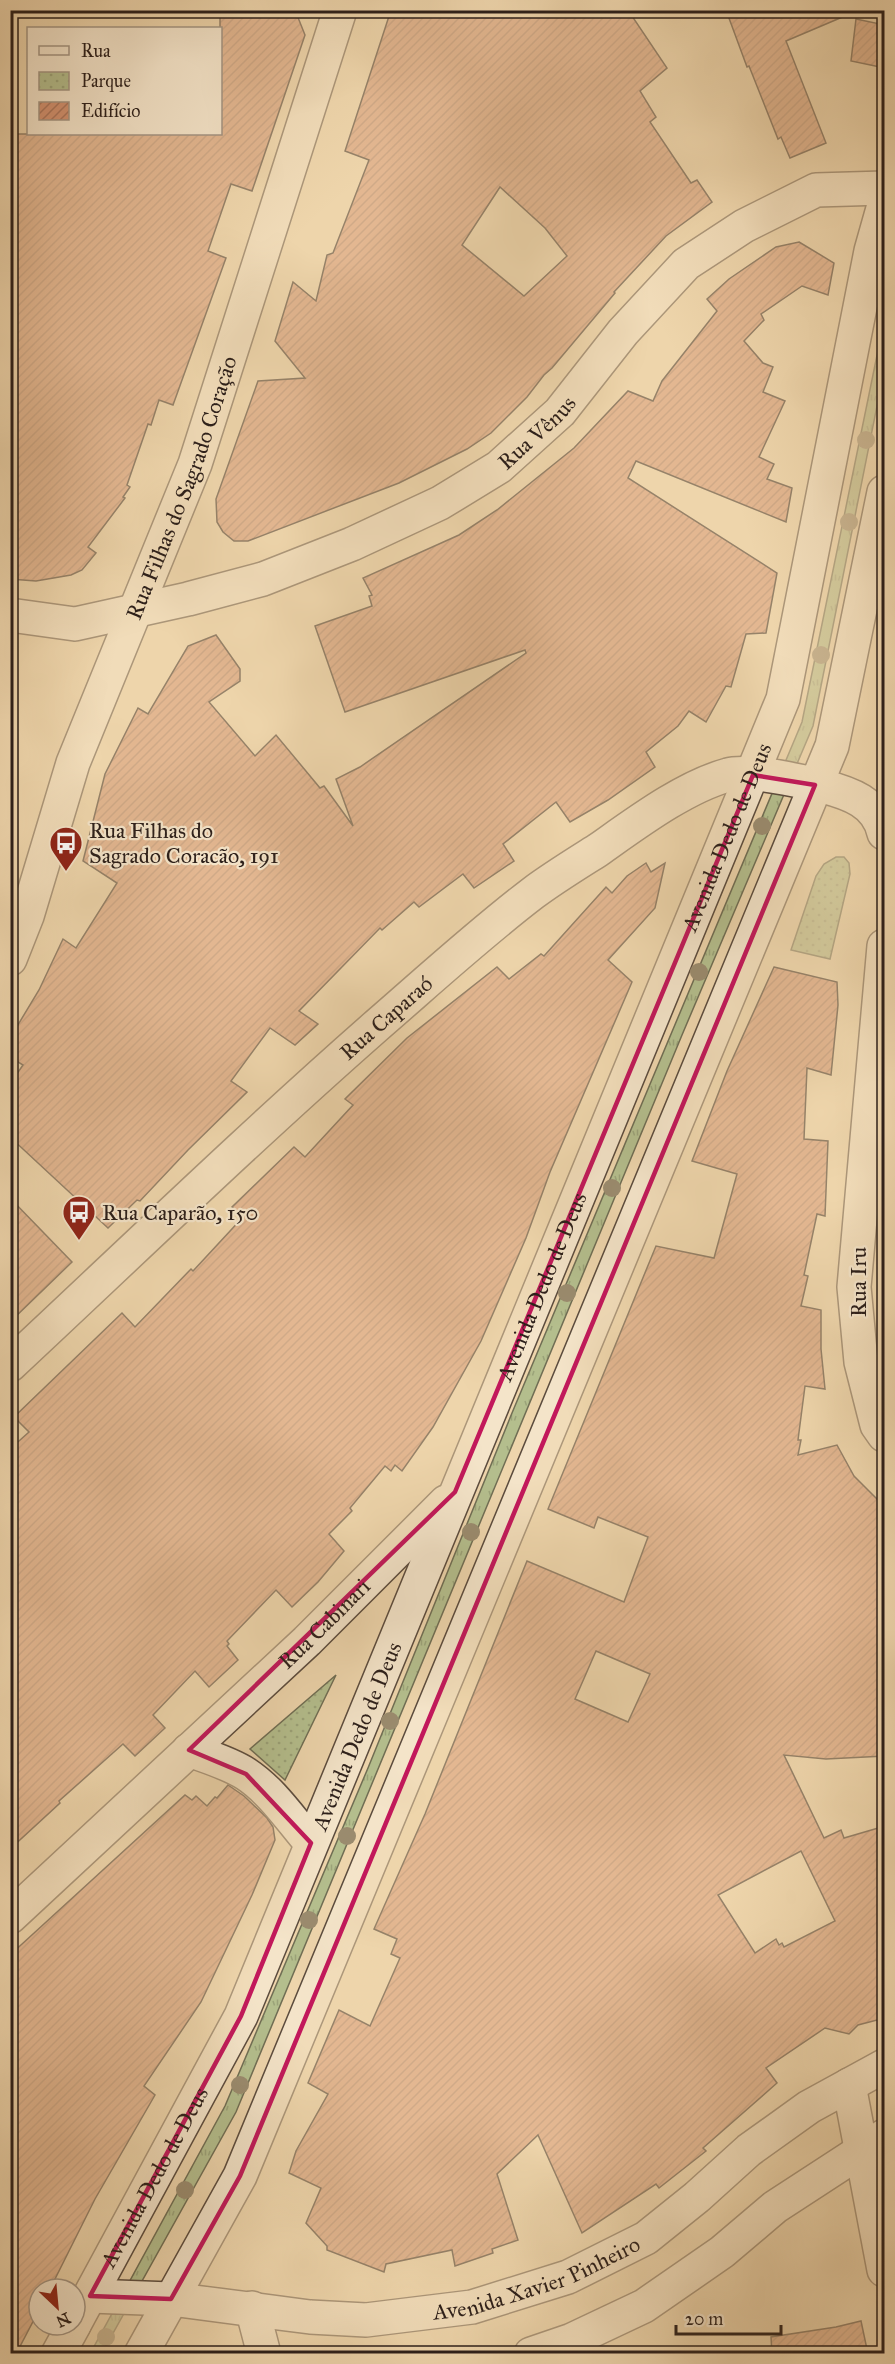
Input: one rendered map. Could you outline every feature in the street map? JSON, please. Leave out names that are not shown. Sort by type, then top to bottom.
[{"type":"street","name":"Rua Filhas do Sagrado Coração","points":[[10,958],[27,916],[73,763],[195,464],[340,10]]},
{"type":"street","name":"Rua Vênus","points":[[10,615],[75,624],[135,612],[263,579],[352,544],[440,502],[499,467],[560,412],[623,332],[686,264],[744,226],[816,190],[885,188]]},
{"type":"street","name":"Avenida Dedo de Deus","points":[[87,2302],[241,2016],[783,699],[871,251],[885,205]]},
{"type":"street","points":[[141,2354],[240,2176],[832,746],[885,492]]},
{"type":"street","name":"Rua Caparaó","points":[[10,1365],[305,1089],[533,893],[646,817],[713,779],[732,773],[815,784]]},
{"type":"street","points":[[815,784],[846,793],[868,804],[885,833]]},
{"type":"street","name":"Rua Iru","points":[[885,946],[854,1287],[861,1362],[877,1425],[885,1435]]},
{"type":"street","name":"Rua Cabinari","points":[[10,1917],[307,1641],[455,1492]]},
{"type":"street","points":[[189,1750],[220,1761],[246,1774],[269,1794],[311,1843]]},
{"type":"street","name":"Avenida Xavier Pinheiro","points":[[87,2314],[171,2299],[310,2317],[366,2320],[472,2307],[568,2277],[646,2238],[697,2197],[749,2150],[809,2107],[885,2066]]},
{"type":"street","points":[[849,2085],[873,2144],[885,2271]]},
{"type":"street","points":[[531,2354],[572,2340],[644,2306],[722,2252],[775,2207],[873,2144]]},
{"type":"street","points":[[252,2308],[264,2354]]},
{"type":"street","name":"Avenida Dedo de Deus","points":[[58,2354],[68,2337]]},
{"type":"highlighted area","points":[[753,775],[815,785],[240,2176],[171,2299],[90,2296],[241,2016],[311,1843],[246,1774],[189,1750],[455,1492]]},
{"type":"green space","points":[[884,321],[884,371],[813,726],[682,1035],[236,2112],[102,2353],[90,2354],[225,2106],[368,1768],[512,1413],[802,722]]},
{"type":"green space","points":[[836,857],[844,857],[849,863],[850,874],[830,959],[791,950],[816,876],[824,864]]},
{"type":"green space","points":[[336,1675],[285,1780],[250,1749]]},
{"type":"building","points":[[220,10],[295,10],[305,35],[252,191],[231,184],[208,251],[226,258],[173,405],[159,400],[151,425],[148,424],[127,485],[130,487],[123,497],[125,498],[88,547],[96,553],[82,570],[71,575],[36,581],[10,579],[10,134],[222,135],[222,27],[220,27]]},
{"type":"building","points":[[391,10],[628,10],[667,68],[640,91],[656,117],[650,122],[691,183],[697,180],[712,202],[666,236],[614,292],[527,397],[491,433],[467,449],[399,483],[248,541],[234,541],[223,532],[217,522],[216,499],[258,381],[305,378],[275,341],[293,282],[316,301],[327,255],[333,253],[369,160],[345,151]],"holes":[[[500,187],[545,228],[567,256],[524,296],[462,245]]]},
{"type":"building","points":[[726,10],[859,10],[786,41],[826,143],[790,158],[781,137],[778,139],[749,66],[747,67]]},
{"type":"building","points":[[856,19],[885,25],[885,68],[851,61]]},
{"type":"building","points":[[799,242],[834,263],[828,295],[802,286],[761,314],[764,320],[744,341],[763,363],[773,367],[763,392],[785,401],[759,457],[774,464],[767,479],[792,488],[786,522],[636,461],[628,478],[777,573],[766,633],[746,634],[731,687],[726,686],[706,722],[689,711],[678,726],[646,752],[655,767],[608,800],[570,822],[556,802],[503,844],[514,861],[474,888],[463,874],[419,907],[414,902],[382,930],[380,928],[299,1011],[318,1024],[295,1045],[270,1028],[231,1081],[247,1092],[140,1201],[137,1200],[108,1228],[10,1137],[10,1084],[23,1065],[10,1057],[10,1038],[39,990],[63,939],[76,948],[117,883],[83,861],[105,774],[138,708],[148,714],[188,646],[216,635],[240,669],[240,681],[209,702],[255,756],[276,735],[320,788],[324,786],[353,826],[336,779],[360,767],[526,653],[525,650],[345,712],[315,626],[372,606],[369,596],[372,595],[363,578],[459,535],[497,510],[574,448],[628,391],[653,401],[662,381],[717,311],[707,299],[729,279],[776,247]]},
{"type":"building","points":[[646,863],[651,872],[665,863],[655,908],[608,960],[632,982],[550,1172],[526,1238],[481,1341],[433,1427],[402,1471],[395,1465],[391,1471],[385,1466],[350,1508],[352,1511],[329,1534],[344,1551],[318,1582],[292,1607],[276,1590],[227,1641],[229,1644],[227,1646],[238,1660],[209,1687],[195,1671],[153,1715],[165,1728],[135,1756],[123,1744],[59,1801],[60,1803],[10,1849],[10,1449],[29,1432],[14,1417],[122,1313],[135,1327],[191,1269],[193,1271],[243,1217],[232,1207],[294,1147],[305,1157],[353,1105],[345,1099],[407,1038],[497,967],[509,979],[541,954],[544,956],[606,887],[612,893],[627,876]]},
{"type":"building","points":[[774,967],[837,982],[838,1005],[831,1075],[807,1068],[804,1139],[828,1141],[825,1216],[817,1214],[804,1275],[808,1276],[801,1306],[821,1310],[821,1349],[825,1389],[805,1386],[798,1455],[837,1445],[854,1476],[885,1507],[885,1756],[826,1759],[784,1755],[824,1838],[841,1830],[844,1838],[885,1826],[885,2018],[858,2025],[849,2034],[825,2028],[766,2068],[777,2083],[703,2148],[706,2151],[659,2188],[656,2184],[582,2233],[538,2135],[497,2174],[518,2240],[492,2249],[493,2253],[455,2266],[452,2250],[386,2264],[384,2272],[327,2250],[327,2246],[306,2223],[321,2188],[289,2173],[296,2151],[328,2094],[308,2083],[339,2010],[370,2026],[400,1958],[391,1954],[397,1939],[374,1929],[425,1814],[527,1561],[624,1602],[648,1537],[598,1517],[594,1528],[548,1509],[656,1246],[714,1258],[737,1174],[692,1161],[727,1071]],"holes":[[[596,1651],[650,1674],[628,1722],[575,1699]],[[801,1851],[835,1921],[784,1947],[782,1943],[779,1945],[776,1939],[755,1953],[718,1895]]]},
{"type":"building","points":[[10,1198],[72,1262],[10,1322]]},
{"type":"building","points":[[228,1785],[244,1796],[267,1818],[273,1827],[275,1840],[252,1895],[201,2002],[144,2086],[155,2095],[95,2199],[56,2277],[27,2277],[27,2333],[16,2354],[10,2354],[10,1955],[185,1795],[192,1800],[196,1796],[207,1806],[215,1797],[217,1798]]},
{"type":"building","points":[[861,2321],[868,2354],[772,2354],[771,2337]]},
{"type":"place","name":"Rua Filhas do Sagrado Coracão, 191","points":[[66,872]]},
{"type":"place","name":"Rua Caparão, 150","points":[[79,1241]]}]
